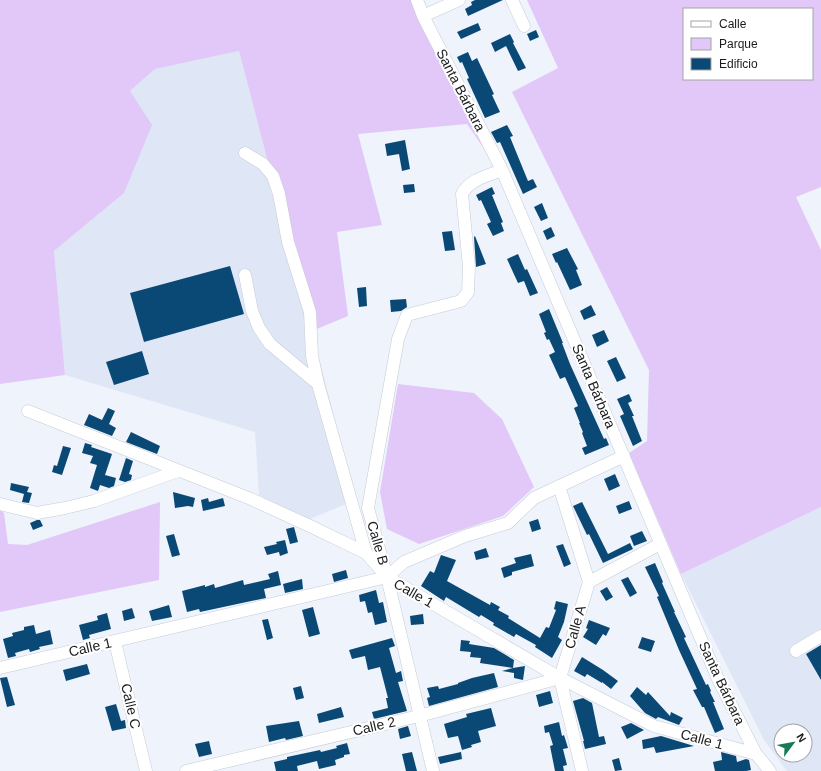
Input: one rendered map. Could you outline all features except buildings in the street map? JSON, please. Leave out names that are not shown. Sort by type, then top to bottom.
[{"type":"street","name":"Santa Bárbara","points":[[417,0],[423,16],[502,170],[718,680],[756,754],[770,771]]},
{"type":"street","points":[[423,16],[459,0]]},
{"type":"street","points":[[512,0],[524,26]]},
{"type":"street","points":[[245,153],[263,164],[273,176],[279,194],[288,242],[310,312],[312,356],[318,384],[366,554]]},
{"type":"street","name":"Calle B","points":[[433,771],[387,577],[368,508],[398,338],[407,315],[461,301],[468,292],[469,267],[462,194],[466,187],[476,180],[502,170]]},
{"type":"street","points":[[245,275],[252,311],[259,328],[270,344],[318,384]]},
{"type":"street","points":[[28,411],[251,499],[310,526],[366,554],[387,577],[404,562],[465,536],[508,523],[534,498],[624,456]]},
{"type":"street","points":[[0,504],[37,513],[65,508],[94,501],[178,471]]},
{"type":"street","points":[[559,486],[589,582],[660,544]]},
{"type":"street","name":"Calle 1","points":[[0,668],[116,642],[387,577],[560,678],[654,726],[756,754]]},
{"type":"street","name":"Calle A","points":[[560,678],[589,582]]},
{"type":"street","points":[[796,650],[821,636]]},
{"type":"street","name":"Calle C","points":[[116,642],[146,771]]},
{"type":"street","points":[[560,678],[582,771]]},
{"type":"street","name":"Calle 2","points":[[186,771],[419,716],[560,678]]},
{"type":"shaded area","points":[[239,51],[356,500],[307,520],[259,495],[255,432],[65,375],[54,251],[124,193],[130,91],[155,69]]},
{"type":"shaded area","points":[[821,507],[821,771],[787,771],[781,763],[813,763],[813,723],[773,723],[773,752],[764,740],[681,574]]},
{"type":"green space","points":[[0,0],[420,0],[494,163],[467,124],[358,134],[382,225],[337,232],[348,316],[312,331],[239,51],[155,69],[130,91],[152,125],[124,193],[54,251],[65,375],[0,384]]},
{"type":"green space","points":[[527,0],[821,0],[821,187],[796,197],[821,250],[821,507],[681,574],[629,453],[647,441],[649,370],[512,92],[558,68]]},
{"type":"green space","points":[[398,384],[474,393],[502,419],[534,487],[503,516],[419,544],[387,529],[380,492]]},
{"type":"green space","points":[[160,502],[159,580],[0,612],[0,510],[4,513],[8,544],[27,545]]}]
